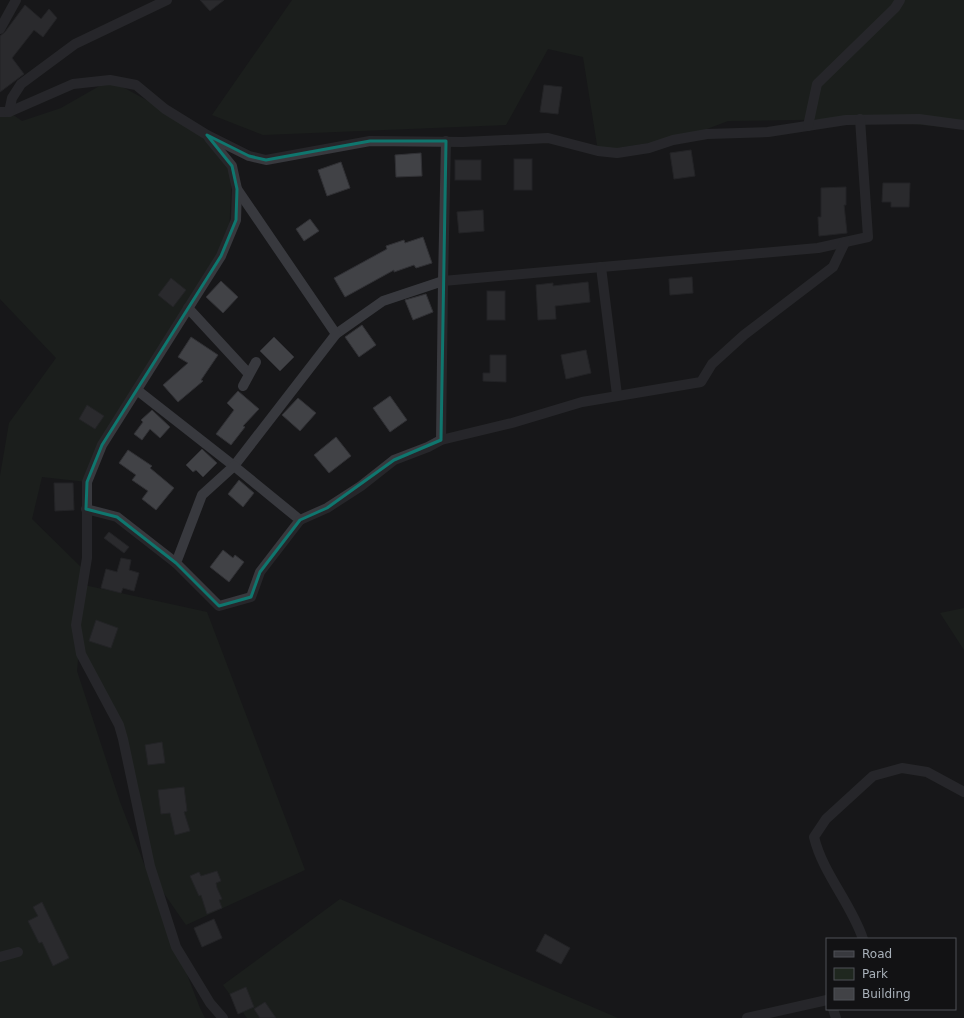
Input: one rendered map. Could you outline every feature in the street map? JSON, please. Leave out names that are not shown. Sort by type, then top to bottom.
[{"type":"street","points":[[0,29],[16,0]]},
{"type":"street","points":[[5,112],[21,84],[75,44],[167,0]]},
{"type":"street","points":[[808,126],[817,84],[895,8],[900,0]]},
{"type":"street","points":[[5,112],[73,84],[110,80],[136,85],[165,109],[207,135],[249,156],[266,160],[370,141],[446,142],[548,138],[598,151],[617,153],[649,148],[673,140],[707,134],[768,132],[860,119],[919,119],[964,125]]},
{"type":"street","points":[[176,564],[202,495],[234,466],[336,334],[383,301],[443,281],[818,248],[868,236],[860,119]]},
{"type":"street","points":[[207,135],[232,166],[237,189],[236,220],[221,256],[102,445],[87,482],[87,558],[76,624],[81,654],[119,725],[127,751],[139,818],[150,866],[176,947],[210,1003],[224,1018]]},
{"type":"street","points":[[441,440],[446,142]]},
{"type":"street","points":[[237,189],[336,334]]},
{"type":"street","points":[[86,508],[117,517],[176,564],[220,606],[251,597],[260,572],[300,520],[327,508],[361,486],[394,460],[428,447],[441,440],[512,423],[582,402],[701,382],[712,364],[744,335],[833,267],[845,242]]},
{"type":"street","points":[[601,267],[617,395]]},
{"type":"street","points":[[188,308],[248,373]]},
{"type":"street","points":[[243,386],[248,373],[256,362]]},
{"type":"street","points":[[137,390],[300,520]]},
{"type":"street","points":[[863,938],[858,923],[818,853],[814,837],[826,818],[874,776],[902,768],[927,772],[964,792]]},
{"type":"street","points":[[0,957],[18,952]]},
{"type":"street","points":[[747,1018],[826,1000]]},
{"type":"highlighted area","points":[[207,135],[249,156],[266,160],[370,141],[446,141],[441,440],[394,460],[327,508],[300,520],[260,572],[251,597],[219,606],[176,563],[117,517],[86,509],[87,482],[102,445],[221,256],[236,220],[237,189],[232,166]]},
{"type":"green space","points":[[292,0],[964,0],[964,129],[860,119],[728,121],[686,137],[598,151],[583,57],[548,49],[506,125],[263,135],[212,115]]},
{"type":"green space","points":[[110,80],[186,122],[232,166],[229,236],[102,445],[87,482],[42,477],[32,519],[85,571],[84,585],[207,612],[305,870],[186,925],[154,879],[123,739],[81,654],[81,624],[77,671],[120,802],[205,1018],[0,1018],[0,476],[9,423],[56,358],[0,299],[0,113],[9,112],[22,121],[61,108]]},
{"type":"green space","points":[[964,608],[964,650],[940,613]]},
{"type":"green space","points":[[340,899],[618,1018],[247,1018],[223,985]]},
{"type":"building","points":[[200,0],[224,0],[210,11]]},
{"type":"building","points":[[25,5],[41,19],[49,9],[57,18],[43,37],[34,30],[12,58],[24,74],[0,92],[0,36],[5,32]]},
{"type":"building","points":[[544,85],[562,87],[558,114],[540,112]]},
{"type":"building","points":[[691,150],[695,176],[674,179],[670,153]]},
{"type":"building","points":[[421,153],[422,176],[396,177],[395,155]]},
{"type":"building","points":[[514,159],[532,159],[532,190],[514,190]]},
{"type":"building","points":[[455,160],[481,160],[481,180],[455,180]]},
{"type":"building","points":[[341,162],[350,188],[327,196],[318,170]]},
{"type":"building","points":[[883,183],[910,183],[909,207],[891,207],[891,202],[882,202]]},
{"type":"building","points":[[846,187],[846,205],[844,205],[847,233],[819,236],[818,217],[821,217],[821,188]]},
{"type":"building","points":[[483,210],[484,231],[459,233],[457,212]]},
{"type":"building","points":[[310,219],[319,231],[304,241],[296,229]]},
{"type":"building","points":[[423,237],[432,263],[416,268],[414,265],[394,272],[394,270],[345,297],[334,278],[387,249],[386,246],[404,240],[405,243]]},
{"type":"building","points":[[692,277],[693,293],[670,295],[669,279]]},
{"type":"building","points":[[171,278],[186,290],[173,307],[158,295]]},
{"type":"building","points":[[221,281],[238,297],[223,313],[206,297]]},
{"type":"building","points":[[588,282],[590,302],[555,306],[556,319],[538,320],[536,285],[553,283],[553,286]]},
{"type":"building","points":[[487,291],[505,291],[505,320],[487,320]]},
{"type":"building","points":[[426,294],[433,312],[413,320],[405,300]]},
{"type":"building","points":[[362,325],[376,345],[359,357],[345,337]]},
{"type":"building","points":[[191,337],[218,355],[201,380],[203,381],[178,402],[163,385],[188,363],[178,357]]},
{"type":"building","points":[[274,337],[294,357],[280,371],[260,351]]},
{"type":"building","points":[[586,350],[591,373],[566,379],[561,355]]},
{"type":"building","points":[[490,355],[506,355],[506,382],[483,381],[483,373],[490,373]]},
{"type":"building","points":[[238,391],[259,409],[243,426],[245,427],[231,445],[216,434],[234,410],[227,403]]},
{"type":"building","points":[[390,396],[407,420],[390,432],[373,408]]},
{"type":"building","points":[[298,398],[316,413],[300,431],[282,415]]},
{"type":"building","points":[[87,405],[104,416],[95,429],[79,419]]},
{"type":"building","points":[[152,410],[170,427],[160,438],[150,429],[142,440],[134,434],[143,422],[141,420]]},
{"type":"building","points":[[336,437],[351,456],[329,473],[314,455]]},
{"type":"building","points":[[202,449],[217,463],[203,477],[196,470],[193,472],[186,465]]},
{"type":"building","points":[[128,450],[152,466],[150,468],[174,488],[156,510],[142,499],[148,491],[132,480],[136,475],[119,463]]},
{"type":"building","points":[[239,480],[254,493],[243,507],[228,494]]},
{"type":"building","points":[[54,483],[73,483],[74,510],[55,511]]},
{"type":"building","points":[[109,532],[129,547],[124,553],[104,538]]},
{"type":"building","points":[[223,550],[233,558],[235,555],[244,562],[229,582],[210,567]]},
{"type":"building","points":[[121,558],[131,560],[129,570],[139,573],[134,591],[123,588],[121,593],[101,588],[106,569],[117,572]]},
{"type":"building","points":[[96,620],[118,628],[111,648],[89,641]]},
{"type":"building","points":[[162,742],[165,763],[148,765],[145,745]]},
{"type":"building","points":[[184,787],[187,811],[184,812],[190,831],[175,835],[170,813],[161,814],[158,790]]},
{"type":"building","points":[[217,871],[221,881],[216,883],[222,899],[219,900],[222,908],[207,914],[201,895],[199,896],[190,876],[199,872],[201,876]]},
{"type":"building","points":[[42,902],[69,958],[53,966],[42,942],[39,943],[28,921],[38,916],[33,907]]},
{"type":"building","points":[[214,919],[222,938],[202,947],[194,928]]},
{"type":"building","points":[[545,934],[570,948],[561,964],[536,951]]},
{"type":"building","points":[[246,987],[254,1007],[238,1014],[230,994]]},
{"type":"building","points":[[265,1002],[276,1018],[260,1018],[254,1009]]}]
